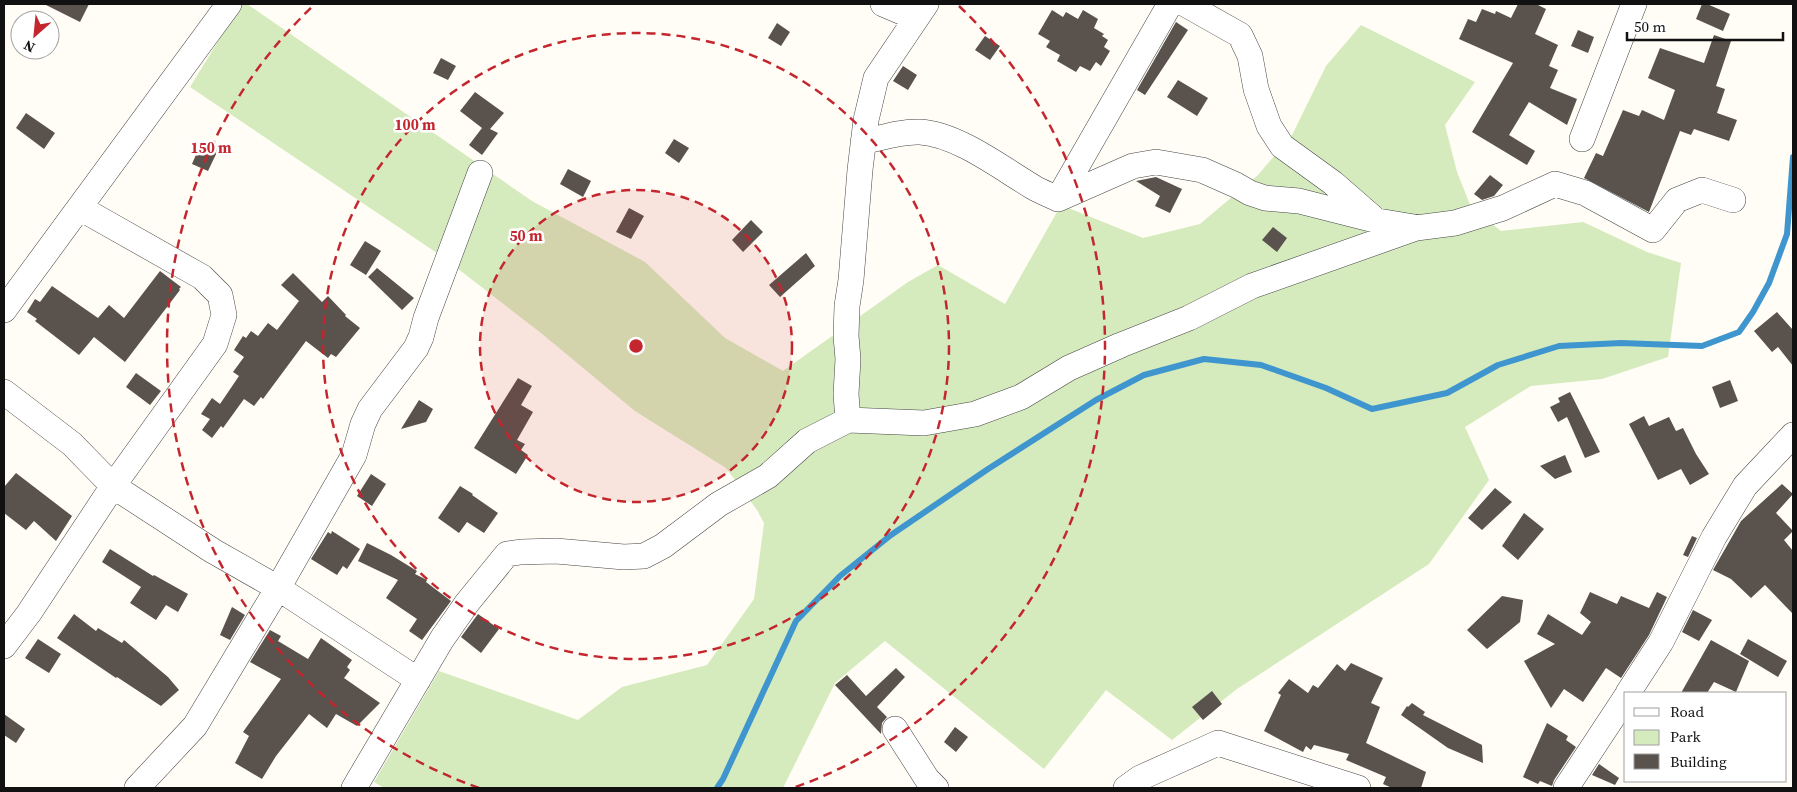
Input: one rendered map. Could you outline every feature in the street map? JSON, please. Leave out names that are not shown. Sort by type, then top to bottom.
[{"type":"street","points":[[4,310],[229,4]]},
{"type":"street","points":[[848,420],[846,394],[848,359],[846,336],[847,306],[866,120],[876,78],[921,11],[883,4]]},
{"type":"street","points":[[1058,199],[1170,4]]},
{"type":"street","points":[[1185,4],[1240,35],[1250,56],[1256,89],[1269,126],[1282,146],[1333,183],[1378,221]]},
{"type":"street","points":[[1582,139],[1634,4]]},
{"type":"street","points":[[863,142],[919,132],[945,136],[1007,170],[1035,188],[1058,199],[1133,166],[1156,162],[1202,170],[1250,193],[1265,198],[1299,201],[1378,221],[1416,228]]},
{"type":"street","points":[[137,788],[195,726],[278,588],[354,455],[363,424],[370,409],[416,348],[422,337],[426,318],[480,173]]},
{"type":"street","points":[[354,788],[442,639],[462,610],[507,554],[556,551],[624,558],[644,556],[663,546],[719,504],[768,476],[807,441],[848,420],[924,423],[975,414],[1021,397],[1069,368],[1189,318],[1252,286],[1416,228],[1455,223],[1493,211],[1555,184],[1585,193],[1653,230],[1677,200],[1702,190],[1733,200]]},
{"type":"street","points":[[4,646],[29,613],[113,486],[215,344],[224,315],[220,296],[202,277],[80,208]]},
{"type":"street","points":[[4,392],[72,444],[113,486],[213,551],[278,588],[418,680]]},
{"type":"street","points":[[1629,692],[1661,642],[1714,537],[1745,486],[1793,435]]},
{"type":"street","points":[[1566,788],[1624,700]]},
{"type":"street","points":[[895,730],[927,779],[936,788]]},
{"type":"street","points":[[1126,788],[1140,778],[1218,743],[1358,788]]},
{"type":"green space","points":[[241,4],[247,4],[532,201],[645,262],[725,338],[783,371],[908,282],[938,265],[1005,304],[1061,205],[1143,238],[1200,224],[1258,175],[1292,135],[1326,66],[1361,25],[1475,82],[1445,125],[1457,172],[1471,207],[1501,231],[1583,222],[1647,252],[1681,263],[1668,357],[1602,379],[1531,386],[1465,427],[1489,480],[1429,564],[1237,689],[1172,740],[1106,690],[1044,769],[885,641],[835,683],[783,788],[384,788],[374,782],[439,671],[578,720],[622,687],[707,665],[754,599],[764,523],[757,510],[726,468],[635,411],[541,333],[440,255],[190,87]]},
{"type":"building","points":[[44,4],[89,4],[80,22],[60,12],[60,10]]},
{"type":"building","points":[[1518,4],[1536,4],[1546,9],[1535,34],[1558,45],[1549,66],[1558,70],[1550,88],[1577,99],[1567,125],[1529,102],[1509,135],[1535,151],[1527,165],[1472,132],[1513,63],[1459,39],[1468,19],[1476,22],[1482,9],[1495,14],[1496,11],[1511,18]]},
{"type":"building","points":[[1702,4],[1707,4],[1730,14],[1723,31],[1696,19]]},
{"type":"building","points":[[1052,10],[1063,17],[1066,12],[1078,19],[1083,10],[1098,19],[1094,28],[1104,34],[1102,36],[1108,40],[1104,47],[1110,51],[1101,66],[1096,62],[1090,71],[1080,66],[1076,72],[1057,61],[1060,55],[1046,47],[1050,41],[1038,34]]},
{"type":"building","points":[[1176,22],[1188,30],[1145,95],[1137,90]]},
{"type":"building","points":[[777,23],[790,32],[781,46],[768,38]]},
{"type":"building","points":[[1578,30],[1594,37],[1588,53],[1571,46]]},
{"type":"building","points":[[1714,35],[1731,41],[1716,86],[1725,89],[1717,113],[1737,120],[1729,141],[1694,129],[1691,135],[1680,131],[1649,212],[1584,178],[1596,153],[1603,156],[1623,110],[1639,116],[1642,110],[1664,120],[1675,90],[1648,78],[1660,48],[1704,63]]},
{"type":"building","points":[[985,36],[1000,46],[990,60],[975,50]]},
{"type":"building","points":[[441,58],[456,66],[448,80],[433,73]]},
{"type":"building","points":[[903,66],[917,75],[908,90],[893,81]]},
{"type":"building","points":[[1178,80],[1208,98],[1197,116],[1167,97]]},
{"type":"building","points":[[475,92],[504,113],[490,129],[498,133],[482,155],[469,145],[482,128],[460,111]]},
{"type":"building","points":[[26,113],[55,133],[44,149],[16,128]]},
{"type":"building","points":[[674,139],[689,148],[679,163],[665,153]]},
{"type":"building","points":[[201,143],[218,150],[208,171],[192,164]]},
{"type":"building","points":[[568,169],[591,181],[583,197],[560,184]]},
{"type":"building","points":[[1490,175],[1503,185],[1494,196],[1482,200],[1474,194]]},
{"type":"building","points":[[1156,177],[1182,189],[1170,213],[1155,206],[1160,196],[1136,181]]},
{"type":"building","points":[[629,208],[644,216],[631,239],[616,232]]},
{"type":"building","points":[[751,220],[763,232],[743,252],[732,240]]},
{"type":"building","points":[[1273,227],[1287,238],[1277,252],[1262,240]]},
{"type":"building","points":[[365,241],[381,251],[366,275],[350,265]]},
{"type":"building","points":[[806,253],[815,266],[780,297],[769,285]]},
{"type":"building","points":[[377,268],[414,298],[402,310],[368,277]]},
{"type":"building","points":[[160,271],[181,287],[180,290],[125,362],[94,337],[79,355],[35,321],[37,319],[27,312],[35,299],[40,302],[52,286],[98,318],[109,305],[124,318]]},
{"type":"building","points":[[293,273],[322,302],[328,296],[345,316],[360,328],[336,357],[331,354],[328,358],[306,341],[263,399],[261,397],[254,406],[244,399],[223,428],[221,426],[212,438],[202,430],[210,419],[201,414],[212,398],[220,404],[239,376],[233,372],[244,357],[234,350],[243,336],[246,338],[251,331],[258,336],[268,323],[277,330],[299,301],[281,285]]},
{"type":"building","points":[[1777,312],[1793,330],[1793,366],[1778,347],[1772,352],[1754,331]]},
{"type":"building","points":[[136,373],[161,391],[150,405],[126,387]]},
{"type":"building","points":[[518,378],[532,386],[521,405],[533,412],[517,440],[525,444],[521,450],[528,455],[516,474],[474,448]]},
{"type":"building","points":[[1730,380],[1738,401],[1720,408],[1712,387]]},
{"type":"building","points":[[1570,392],[1600,452],[1585,458],[1567,417],[1558,422],[1550,407],[1560,402],[1558,398]]},
{"type":"building","points":[[419,400],[433,409],[426,422],[401,429]]},
{"type":"building","points":[[1644,416],[1649,426],[1669,417],[1676,431],[1683,428],[1709,474],[1690,485],[1681,469],[1658,480],[1629,424]]},
{"type":"building","points":[[1565,455],[1572,472],[1555,479],[1540,466]]},
{"type":"building","points":[[16,473],[72,516],[56,541],[34,521],[26,530],[4,513],[4,487]]},
{"type":"building","points":[[371,474],[386,484],[372,506],[357,496]]},
{"type":"building","points":[[1782,484],[1793,494],[1776,513],[1793,531],[1784,540],[1793,551],[1793,614],[1765,585],[1751,598],[1731,579],[1713,570],[1741,521]]},
{"type":"building","points":[[460,486],[498,513],[484,533],[467,522],[459,533],[438,518]]},
{"type":"building","points":[[1495,488],[1512,502],[1482,530],[1468,518]]},
{"type":"building","points":[[1524,513],[1544,529],[1518,560],[1502,546]]},
{"type":"building","points":[[332,531],[360,549],[347,569],[343,566],[337,575],[311,559],[328,532],[331,534]]},
{"type":"building","points":[[1692,536],[1697,538],[1688,557],[1683,555]]},
{"type":"building","points":[[367,543],[417,571],[415,574],[427,580],[426,582],[451,601],[422,640],[409,631],[417,619],[386,598],[398,580],[358,561]]},
{"type":"building","points":[[110,549],[153,576],[188,594],[178,612],[166,605],[156,620],[130,603],[141,587],[102,562]]},
{"type":"building","points":[[1590,592],[1617,604],[1621,596],[1649,608],[1657,592],[1667,597],[1649,635],[1621,678],[1606,668],[1583,702],[1564,689],[1551,708],[1524,661],[1555,644],[1537,634],[1548,614],[1582,635],[1591,622],[1580,613]]},
{"type":"building","points":[[1502,596],[1523,600],[1520,622],[1487,649],[1467,630]]},
{"type":"building","points":[[232,607],[245,615],[230,640],[220,635]]},
{"type":"building","points":[[1693,610],[1712,620],[1699,641],[1682,632]]},
{"type":"building","points":[[74,614],[96,631],[98,628],[122,643],[124,640],[168,677],[179,690],[161,706],[57,638]]},
{"type":"building","points":[[478,614],[499,629],[481,653],[461,637]]},
{"type":"building","points":[[270,630],[281,636],[278,641],[308,659],[321,638],[352,660],[347,667],[350,670],[344,678],[380,703],[357,726],[336,714],[327,728],[309,714],[276,756],[262,779],[235,763],[249,736],[243,732],[281,679],[250,662]]},
{"type":"building","points":[[38,639],[61,654],[49,673],[25,658]]},
{"type":"building","points":[[1748,639],[1787,661],[1778,677],[1740,654]]},
{"type":"building","points":[[1711,640],[1749,661],[1736,692],[1714,682],[1708,692],[1682,692]]},
{"type":"building","points":[[1351,663],[1383,678],[1371,703],[1380,707],[1366,743],[1426,772],[1421,788],[1392,788],[1383,784],[1386,777],[1346,760],[1349,754],[1314,745],[1311,750],[1306,746],[1303,752],[1264,731],[1281,695],[1278,693],[1289,679],[1308,693],[1313,685],[1318,688],[1337,664],[1345,671]]},
{"type":"building","points":[[896,668],[905,677],[877,707],[887,717],[882,723],[881,734],[835,685],[847,675],[866,696]]},
{"type":"building","points":[[1212,691],[1222,704],[1203,720],[1192,707]]},
{"type":"building","points":[[1412,703],[1425,712],[1423,715],[1482,745],[1483,763],[1448,748],[1401,715],[1407,706]]},
{"type":"building","points":[[4,714],[25,729],[16,743],[4,735]]},
{"type":"building","points":[[1547,723],[1568,736],[1566,740],[1576,747],[1552,786],[1540,781],[1538,784],[1523,777]]},
{"type":"building","points":[[955,727],[968,737],[956,752],[944,742]]},
{"type":"building","points":[[1599,764],[1619,778],[1615,785],[1592,775]]},
{"type":"waterway","points":[[717,788],[723,779],[796,621],[840,576],[891,535],[988,469],[1096,400],[1144,375],[1204,359],[1261,365],[1326,388],[1372,409],[1447,393],[1498,365],[1559,346],[1621,343],[1702,346],[1739,332],[1769,283],[1787,234],[1793,157]]}]
